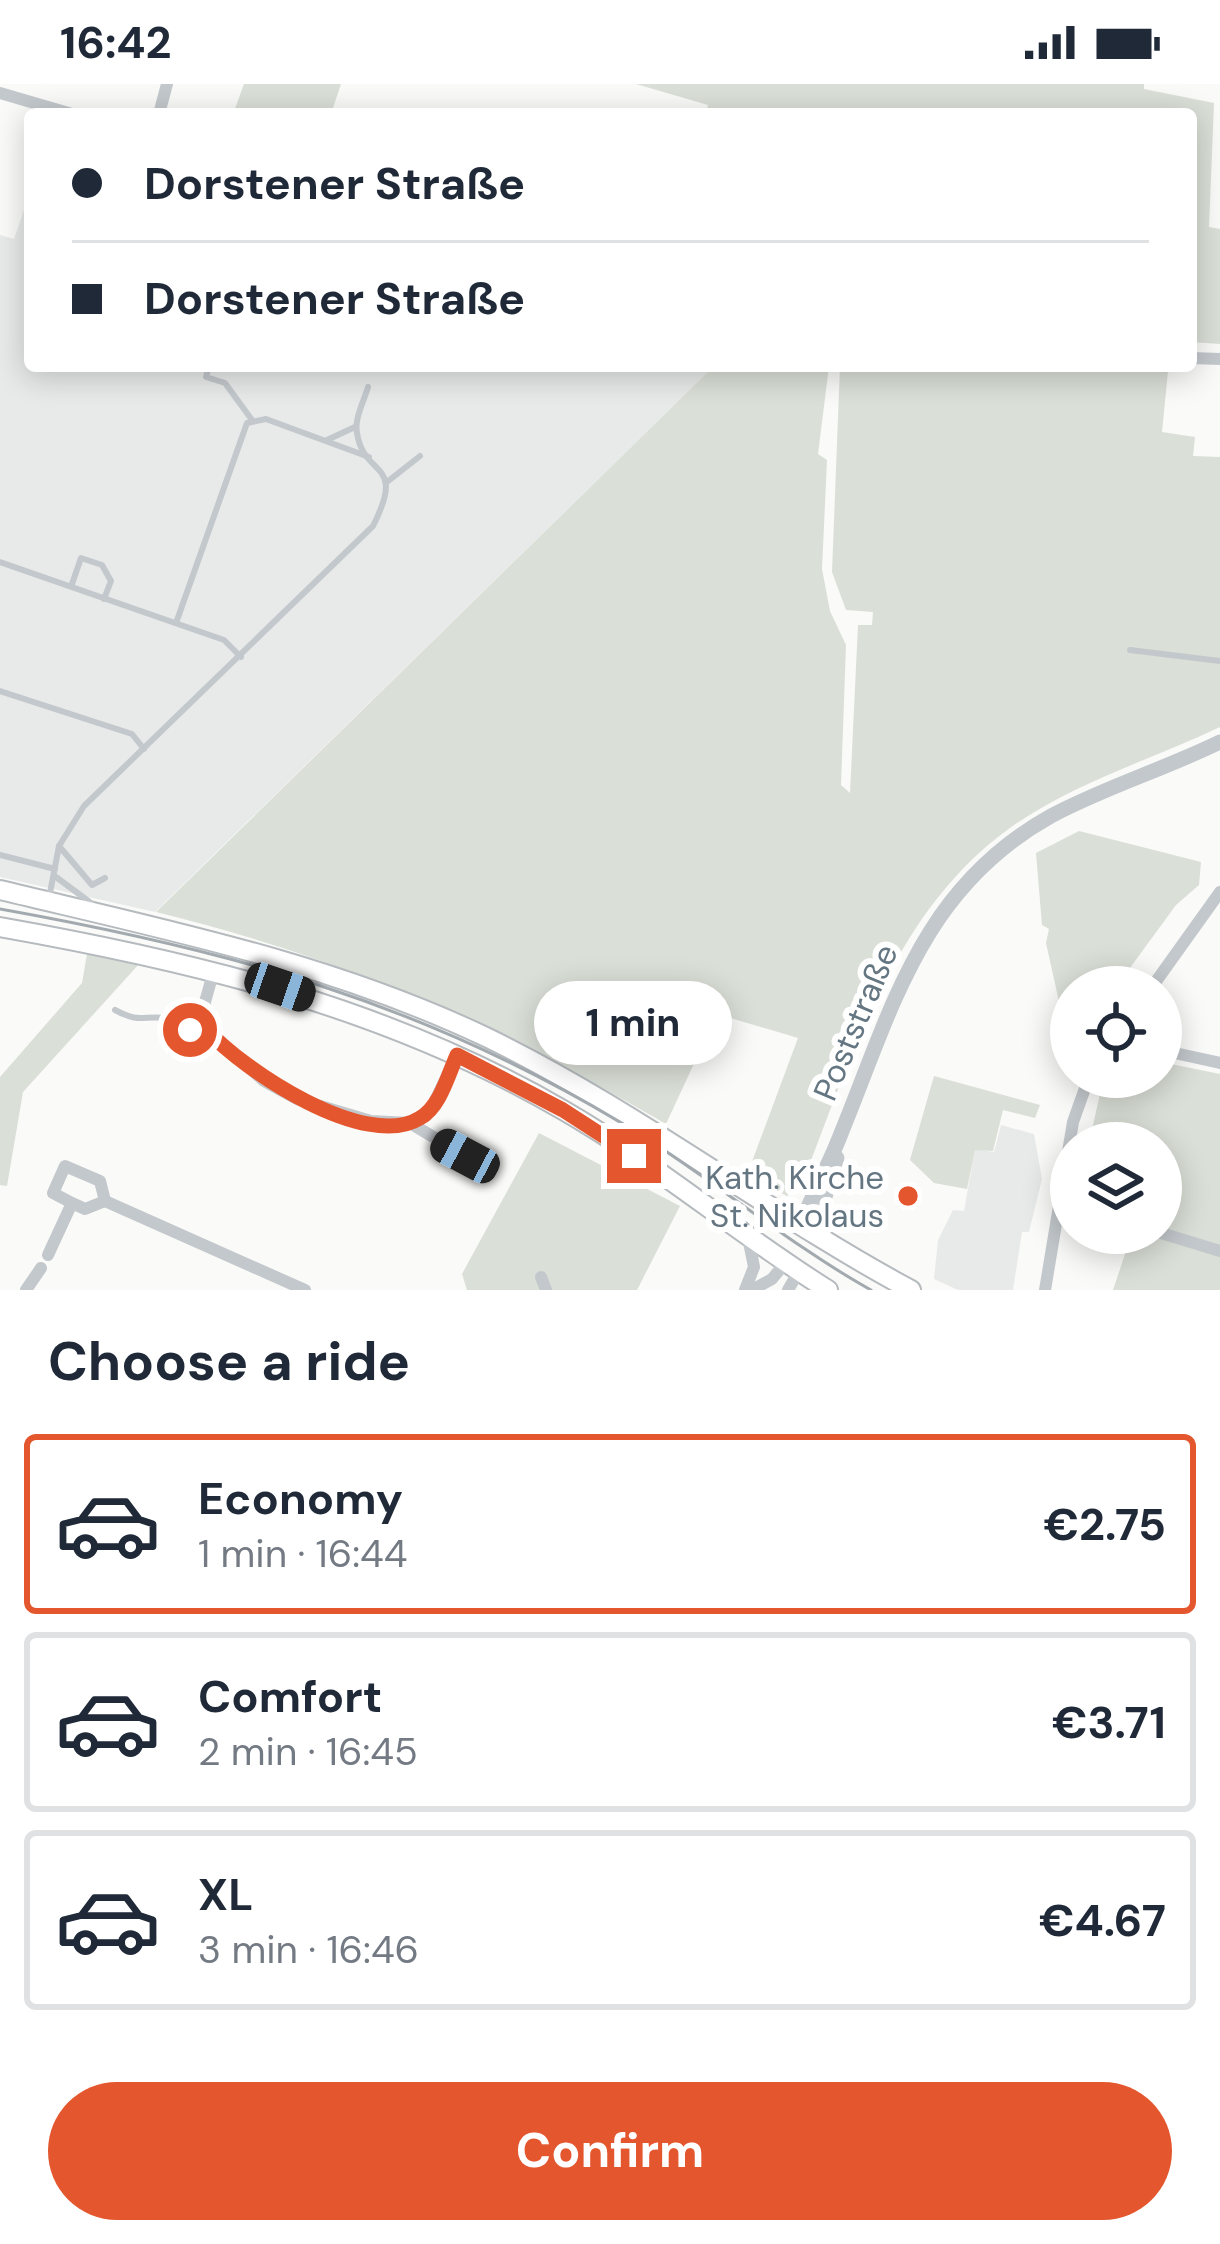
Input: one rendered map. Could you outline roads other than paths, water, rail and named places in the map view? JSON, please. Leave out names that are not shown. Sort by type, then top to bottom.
[{"type":"main road","points":[[0,890],[290,960],[448,1020],[600,1098],[911,1290]]},
{"type":"main road","points":[[0,927],[215,968],[326,1002],[457,1055],[592,1127],[828,1290]]},
{"type":"main road","points":[[793,1267],[807,1228]]},
{"type":"street","points":[[0,93],[51,108]]},
{"type":"street","name":"Poststraße","points":[[807,1228],[831,1189],[842,1131],[889,1004],[924,937],[958,892],[1049,818],[1220,742]]},
{"type":"street","points":[[1167,966],[1220,892]]},
{"type":"street","points":[[215,968],[205,1002],[207,1030],[238,1061],[297,1100],[371,1121],[410,1123],[465,1156]]},
{"type":"street","points":[[410,1123],[430,1112],[457,1055]]},
{"type":"street","points":[[1182,1055],[1220,1064]]},
{"type":"street","points":[[105,1201],[100,1181],[65,1166],[53,1193],[85,1209],[105,1201],[305,1290]]},
{"type":"street","points":[[26,1290],[45,1262],[71,1202]]},
{"type":"street","points":[[747,1236],[754,1268],[749,1290]]},
{"type":"street","points":[[1182,1239],[1220,1251]]},
{"type":"street","points":[[1045,1290],[1053,1254]]},
{"type":"street","points":[[749,1290],[793,1267]]},
{"type":"street","points":[[788,1290],[793,1267]]},
{"type":"lane","points":[[207,372],[206,377],[224,383],[252,420]]},
{"type":"lane","points":[[368,387],[355,427],[368,457]]},
{"type":"lane","points":[[48,902],[59,846],[84,806],[364,538],[381,510],[387,482],[380,465],[266,419],[252,420]]},
{"type":"lane","points":[[176,623],[241,439],[252,420]]},
{"type":"lane","points":[[323,441],[355,427]]},
{"type":"lane","points":[[387,482],[420,456]]},
{"type":"lane","points":[[72,585],[81,559],[102,566],[111,581],[104,599]]},
{"type":"lane","points":[[0,562],[224,640],[241,657]]},
{"type":"lane","points":[[1130,650],[1220,661]]},
{"type":"lane","points":[[0,691],[132,734],[144,749]]},
{"type":"lane","points":[[59,846],[92,885],[105,878]]},
{"type":"lane","points":[[0,855],[55,873],[79,898],[126,918]]},
{"type":"lane","points":[[115,1010],[140,1023],[167,1018],[190,1030],[207,1030]]},
{"type":"tram line","points":[[0,909],[243,963],[395,1012],[470,1043],[620,1122],[871,1290]]},
{"type":"place","name":"Kath. Kirche St. Nikolaus","points":[[908,1196]]}]
